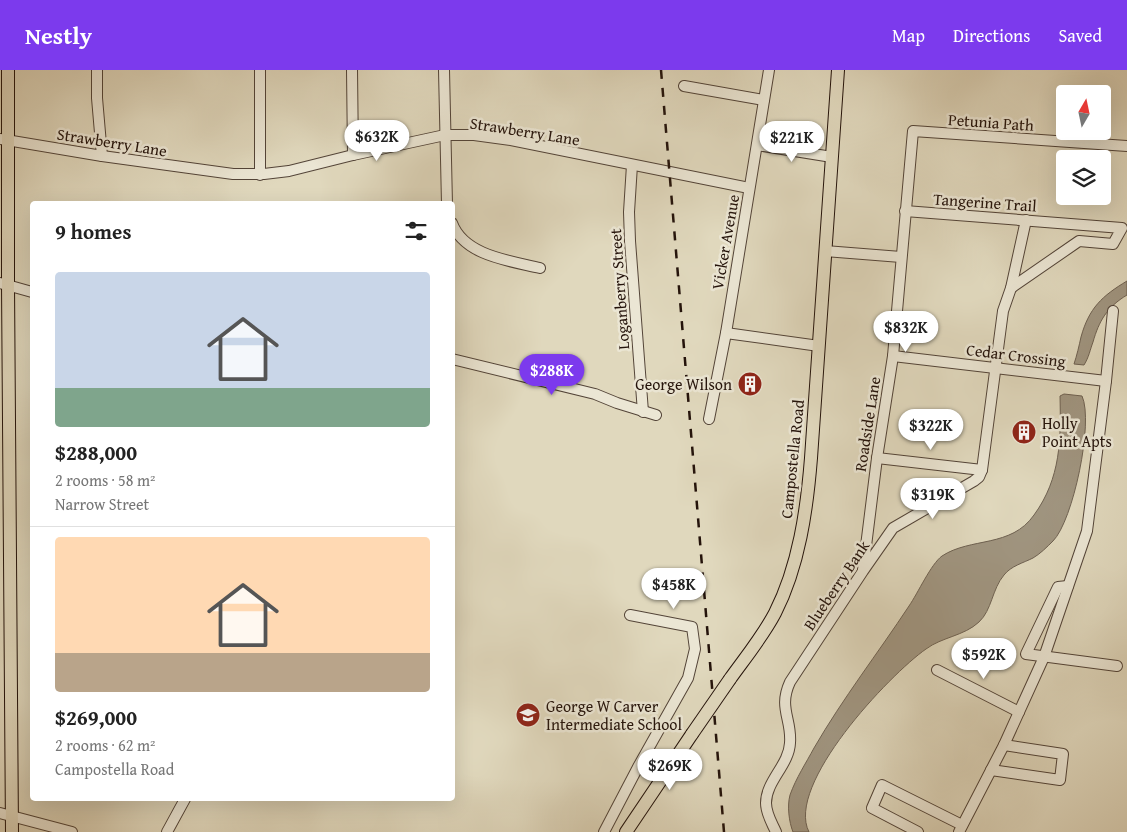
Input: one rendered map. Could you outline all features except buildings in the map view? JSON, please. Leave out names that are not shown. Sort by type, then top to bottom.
[{"type":"main road","points":[[8,70],[4,139],[6,814],[12,832]]},
{"type":"main road","name":"Campostella Road","points":[[626,832],[775,613],[795,558],[808,491],[838,70]]},
{"type":"street","points":[[97,70],[96,98],[102,156]]},
{"type":"street","points":[[260,70],[260,174]]},
{"type":"street","points":[[352,70],[353,155]]},
{"type":"street","points":[[444,70],[447,201]]},
{"type":"street","name":"Vicker Avenue","points":[[709,419],[726,333],[769,70]]},
{"type":"street","points":[[684,86],[764,100]]},
{"type":"street","name":"Petunia Path","points":[[913,131],[1127,146]]},
{"type":"street","name":"Roadside Lane","points":[[863,571],[877,458],[893,356],[913,131]]},
{"type":"street","name":"Strawberry Lane","points":[[4,139],[219,173],[260,174],[289,171],[445,135],[474,135],[510,140],[749,188]]},
{"type":"street","points":[[757,145],[832,157]]},
{"type":"street","name":"Loganberry Street","points":[[632,165],[629,212],[630,241],[643,412]]},
{"type":"street","name":"Tangerine Trail","points":[[905,211],[1122,228],[1113,244],[1079,241],[1011,288]]},
{"type":"street","points":[[877,458],[982,470],[994,367],[1003,311],[1011,288],[1026,220]]},
{"type":"street","points":[[455,229],[467,242],[481,252],[540,268]]},
{"type":"street","points":[[826,251],[901,257]]},
{"type":"street","points":[[4,284],[30,291]]},
{"type":"street","points":[[918,832],[872,808],[882,785],[961,828],[1004,745],[1044,658],[1087,531],[1113,311]]},
{"type":"street","points":[[726,333],[819,346]]},
{"type":"street","name":"Cedar Crossing","points":[[893,356],[1106,381]]},
{"type":"street","points":[[455,360],[595,394],[656,415]]},
{"type":"street","name":"Blueberry Bank","points":[[776,832],[767,813],[766,803],[768,791],[788,753],[790,742],[785,694],[790,682],[893,528],[974,481],[979,477],[982,470]]},
{"type":"street","points":[[1068,586],[1058,587],[1026,654],[1044,658],[1117,666]]},
{"type":"street","points":[[604,832],[688,678],[695,648],[692,626],[630,615]]},
{"type":"street","points":[[938,670],[1019,712]]},
{"type":"street","points":[[990,770],[1060,780],[1063,754],[1004,745]]},
{"type":"street","points":[[167,832],[184,801]]},
{"type":"street","points":[[6,814],[72,832]]},
{"type":"shaded area","points":[[1127,281],[1127,295],[1114,304],[1105,315],[1098,327],[1084,365],[1074,364],[1084,327],[1092,310],[1110,292]]},
{"type":"shaded area","points":[[1064,394],[1082,396],[1085,409],[1085,427],[1080,471],[1068,514],[1060,530],[1053,541],[1041,552],[1014,567],[1004,575],[987,612],[979,622],[973,627],[926,649],[909,662],[866,706],[826,760],[812,787],[806,812],[809,832],[793,832],[789,804],[790,795],[798,777],[837,711],[909,606],[933,565],[942,556],[953,550],[1014,533],[1025,525],[1043,501],[1050,487],[1057,458],[1060,428],[1060,396]]},
{"type":"railway","points":[[661,70],[724,832]]},
{"type":"place","name":"George Wilson","points":[[750,384]]},
{"type":"place","name":"Holly Point Apts","points":[[1024,432]]},
{"type":"place","name":"George W Carver Intermediate School","points":[[528,715]]}]
